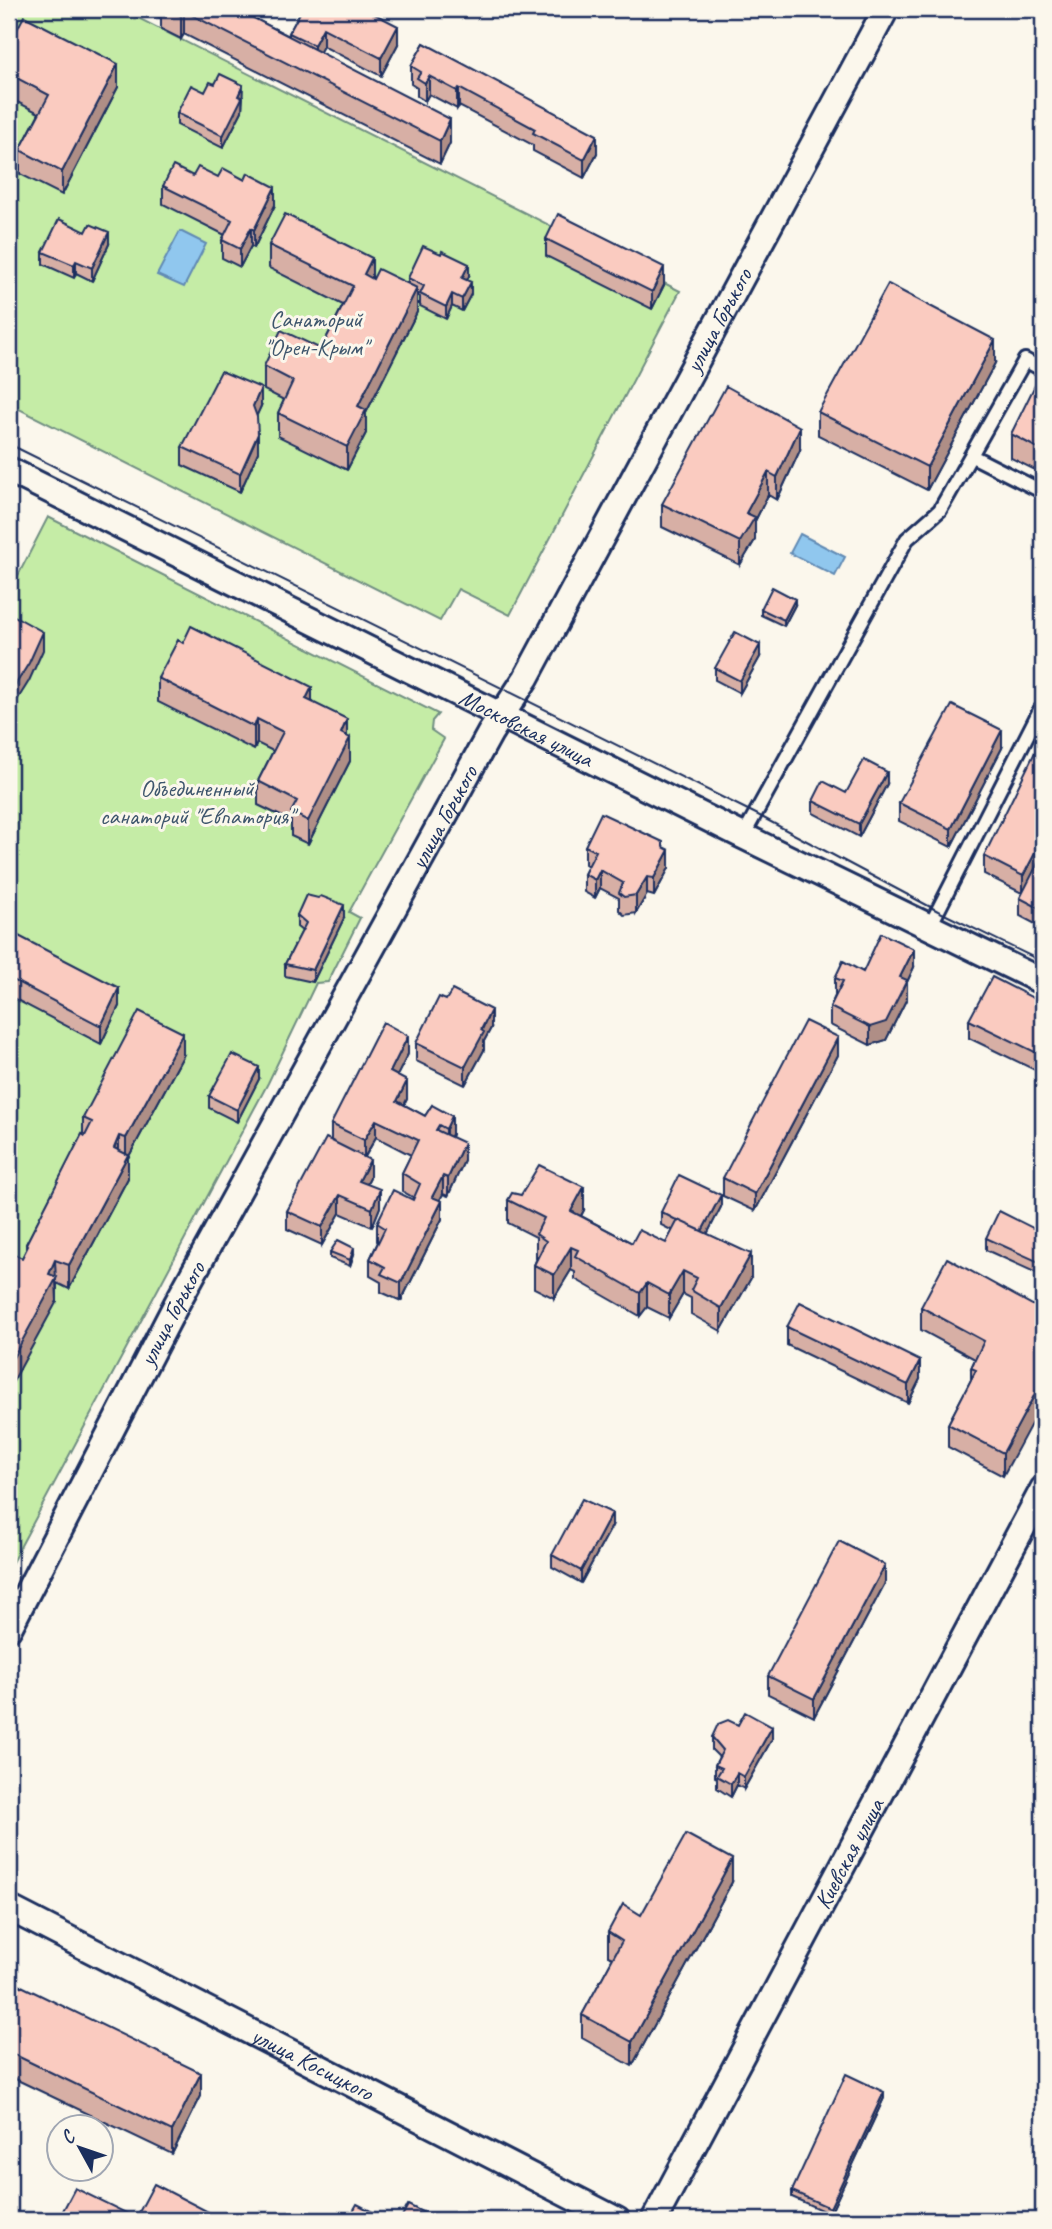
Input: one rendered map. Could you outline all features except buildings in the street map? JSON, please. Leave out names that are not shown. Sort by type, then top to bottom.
[{"type":"street","name":"улица Горького","points":[[9,1628],[177,1303],[501,714],[526,678],[886,9]]},
{"type":"street","name":"Московская улица","points":[[9,470],[743,836],[1043,982]]},
{"type":"street","name":"Киевская улица","points":[[654,2220],[1043,1489]]},
{"type":"street","name":"улица Косицкого","points":[[9,1908],[617,2220]]},
{"type":"lane","points":[[743,836],[907,538],[940,510],[1025,360],[1043,370]]},
{"type":"lane","points":[[972,456],[1043,492]]},
{"type":"lane","points":[[930,926],[1040,710]]},
{"type":"green space","name":"Санаторий \"Орен-Крым\"","points":[[9,9],[124,9],[680,291],[510,615],[458,589],[440,621],[9,404]]},
{"type":"green space","name":"Объединенный санаторий \"Евпатория\"","points":[[48,517],[438,714],[432,721],[431,730],[444,739],[349,912],[360,918],[328,982],[316,983],[268,1083],[9,1568],[9,593]]},
{"type":"water","points":[[180,231],[206,244],[184,287],[157,275]]},
{"type":"water","points":[[800,534],[845,557],[835,576],[790,553]]},
{"type":"tram line","points":[[9,444],[756,814],[938,911],[1043,962]]}]
